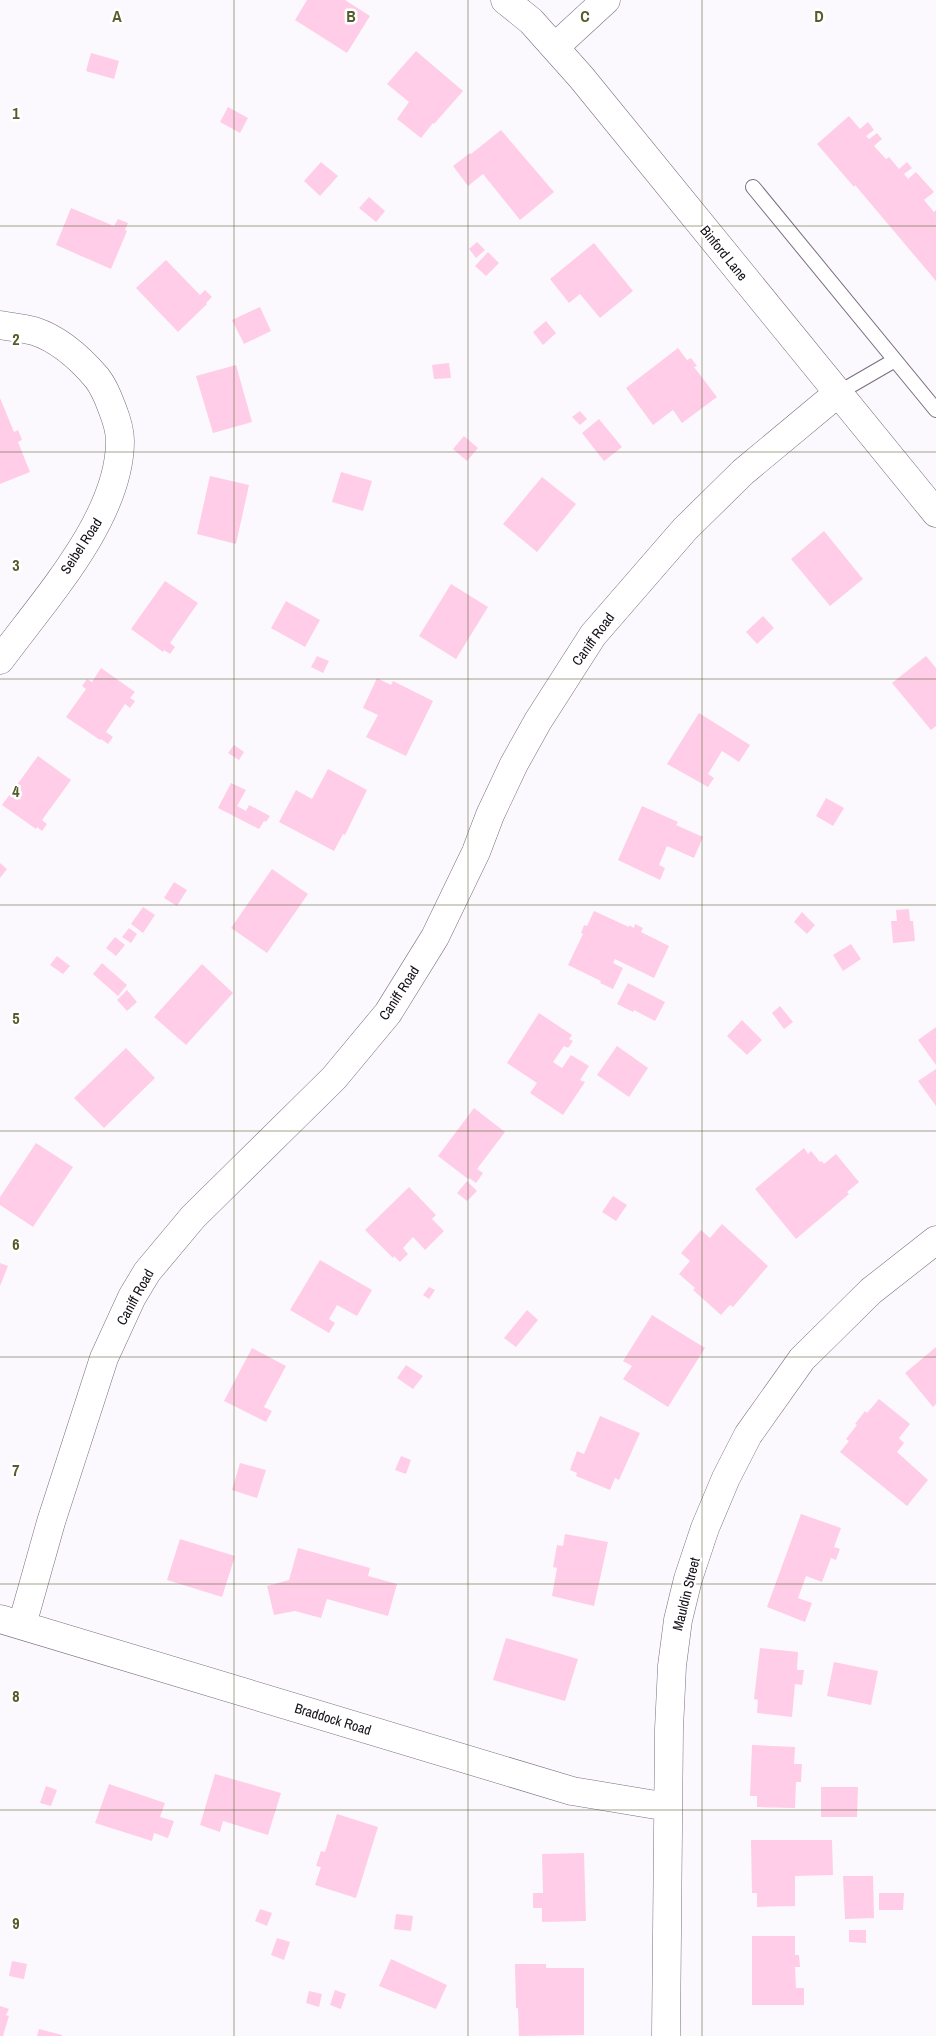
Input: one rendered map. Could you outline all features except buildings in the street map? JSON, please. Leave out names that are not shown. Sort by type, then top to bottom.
[{"type":"street","name":"Binford Lane","points":[[505,0],[531,21],[581,76],[936,513]]},
{"type":"street","points":[[555,47],[606,0]]},
{"type":"street","name":"Seibel Road","points":[[0,325],[35,332],[69,349],[86,365],[101,383],[107,394],[117,422],[120,439],[113,487],[97,525],[0,660]]},
{"type":"street","name":"Caniff Road","points":[[11,1622],[51,1522],[104,1358],[132,1297],[147,1272],[193,1217],[334,1078],[388,1013],[435,937],[476,852],[490,815],[514,764],[538,721],[592,635],[685,529],[743,472],[838,393]]},
{"type":"street","name":"Mauldin Street","points":[[666,2036],[668,1729],[671,1675],[678,1620],[688,1579],[705,1528],[726,1478],[748,1435],[802,1359],[871,1291],[936,1240]]},
{"type":"street","name":"Braddock Road","points":[[11,1622],[572,1791],[668,1807]]},
{"type":"lane","points":[[753,187],[936,410]]},
{"type":"lane","points":[[838,393],[895,360]]}]
